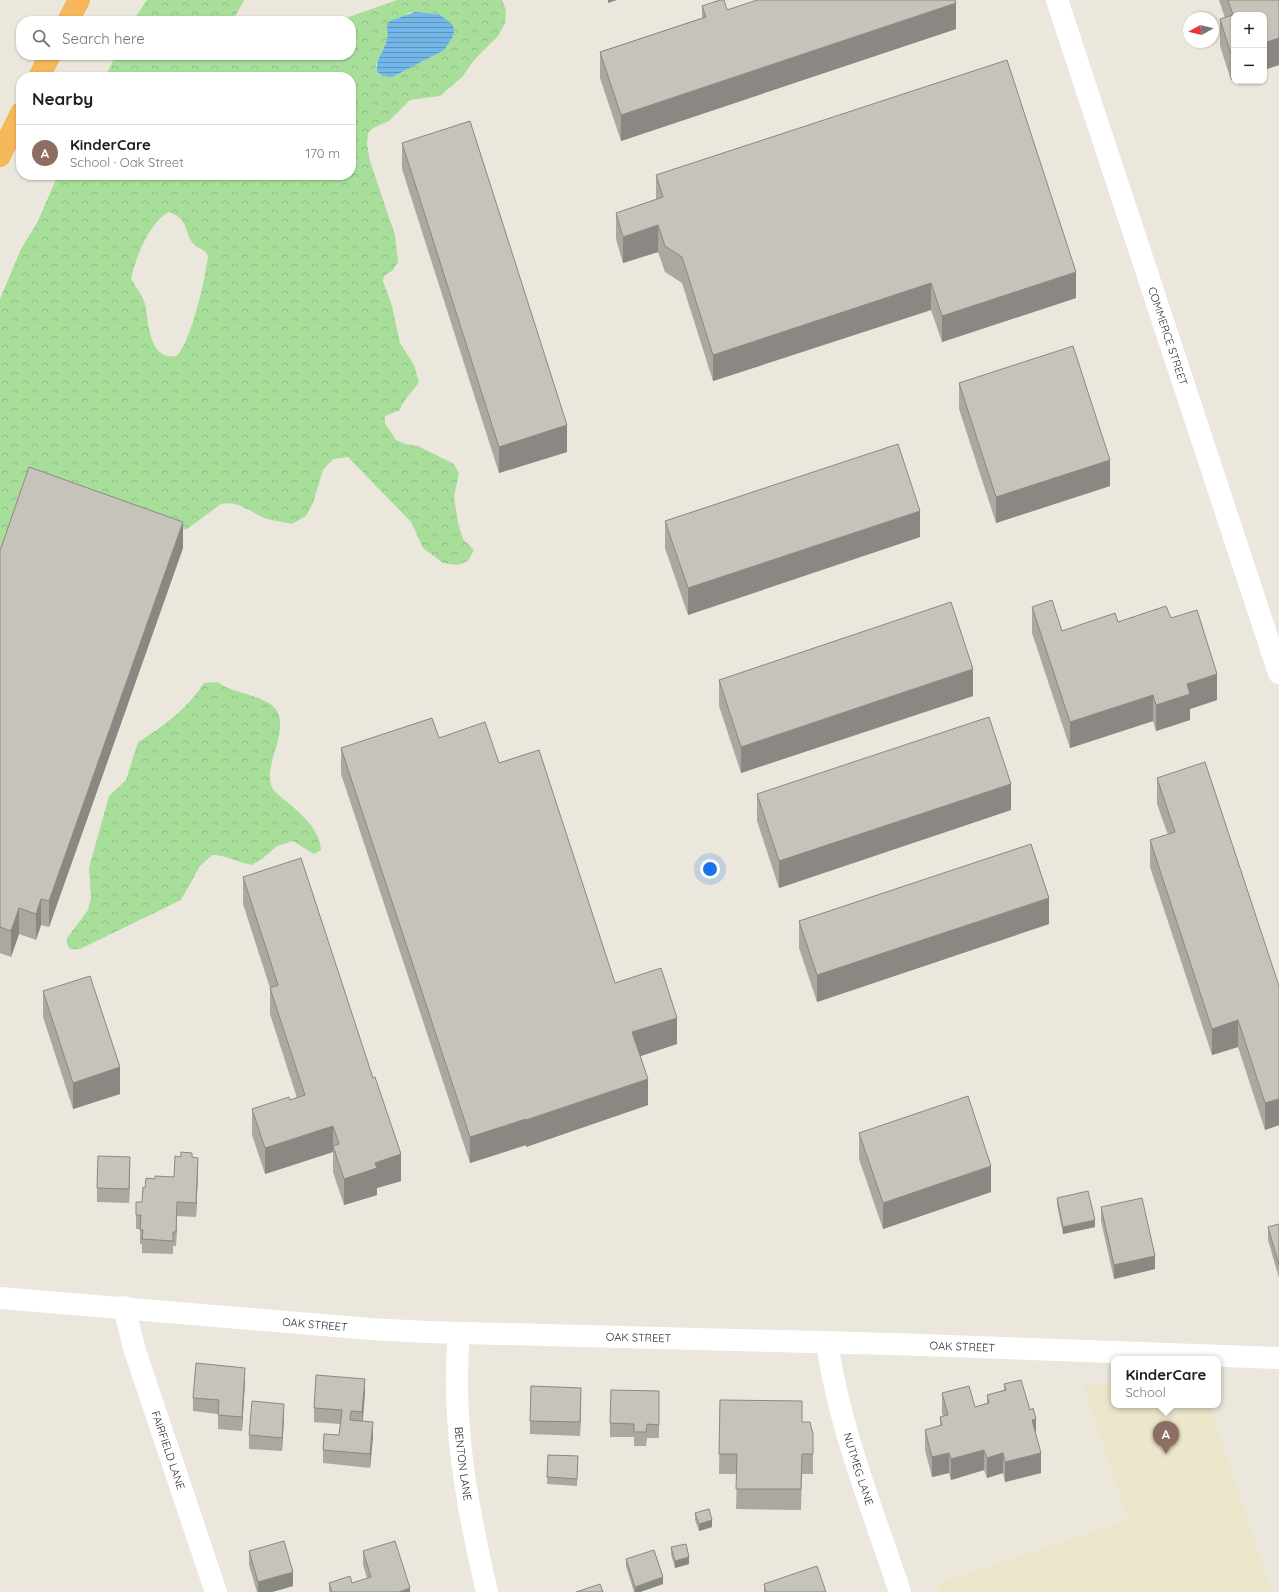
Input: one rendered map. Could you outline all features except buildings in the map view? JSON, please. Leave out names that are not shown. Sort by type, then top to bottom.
[{"type":"highway","points":[[70,16],[78,0]]},
{"type":"highway","points":[[42,72],[48,60]]},
{"type":"highway","points":[[0,156],[16,123]]},
{"type":"street","name":"COMMERCE STREET","points":[[1057,0],[1279,673]]},
{"type":"street","name":"OAK STREET","points":[[0,1298],[124,1307],[370,1329],[459,1333],[827,1342],[1279,1358]]},
{"type":"street","name":"FAIRFIELD LANE","points":[[124,1307],[135,1351],[216,1592]]},
{"type":"street","name":"BENTON LANE","points":[[459,1333],[457,1390],[460,1444],[470,1516],[487,1592]]},
{"type":"street","name":"NUTMEG LANE","points":[[827,1342],[830,1367],[842,1416],[900,1592]]},
{"type":"shaded area","points":[[1083,1385],[1111,1386],[1111,1408],[1211,1408],[1272,1592],[941,1592],[938,1583],[1128,1520]]},
{"type":"green space","points":[[147,0],[244,0],[236,16],[136,16]]},
{"type":"green space","points":[[397,0],[502,0],[506,10],[505,23],[498,36],[475,59],[462,77],[440,96],[410,100],[389,121],[373,128],[368,133],[367,144],[370,161],[395,235],[397,252],[398,262],[393,270],[384,276],[383,281],[392,306],[400,343],[414,365],[419,382],[403,402],[400,410],[385,416],[385,423],[396,440],[405,444],[418,446],[454,464],[459,473],[454,497],[458,523],[463,539],[474,550],[468,561],[457,565],[443,563],[423,548],[411,522],[348,457],[333,459],[323,470],[313,503],[306,516],[292,524],[267,519],[239,505],[227,503],[221,504],[187,529],[0,572],[0,299],[21,249],[37,223],[56,180],[356,180],[356,72],[108,72],[114,60],[356,60],[356,16],[352,16]],"holes":[[[415,12],[439,14],[381,75],[377,71],[376,65],[389,35],[408,13]],[[169,212],[176,216],[184,224],[192,242],[197,247],[205,251],[208,256],[201,293],[188,336],[183,348],[177,356],[167,356],[160,353],[155,346],[149,330],[144,301],[131,279],[144,241],[156,223]]]},
{"type":"green space","points":[[218,682],[227,688],[267,702],[274,707],[278,713],[280,720],[280,731],[270,774],[271,786],[274,791],[304,817],[316,832],[321,850],[314,854],[293,841],[277,846],[262,859],[252,865],[222,856],[212,855],[200,866],[181,900],[80,949],[70,949],[67,944],[67,938],[88,910],[91,898],[89,868],[109,796],[126,780],[138,742],[157,730],[183,709],[204,683]]},
{"type":"water","points":[[415,12],[439,14],[453,25],[454,32],[452,38],[444,50],[392,77],[381,75],[377,71],[377,65],[387,40],[387,25],[390,21]]},
{"type":"place","name":"KinderCare","points":[[1166,1454]]}]
